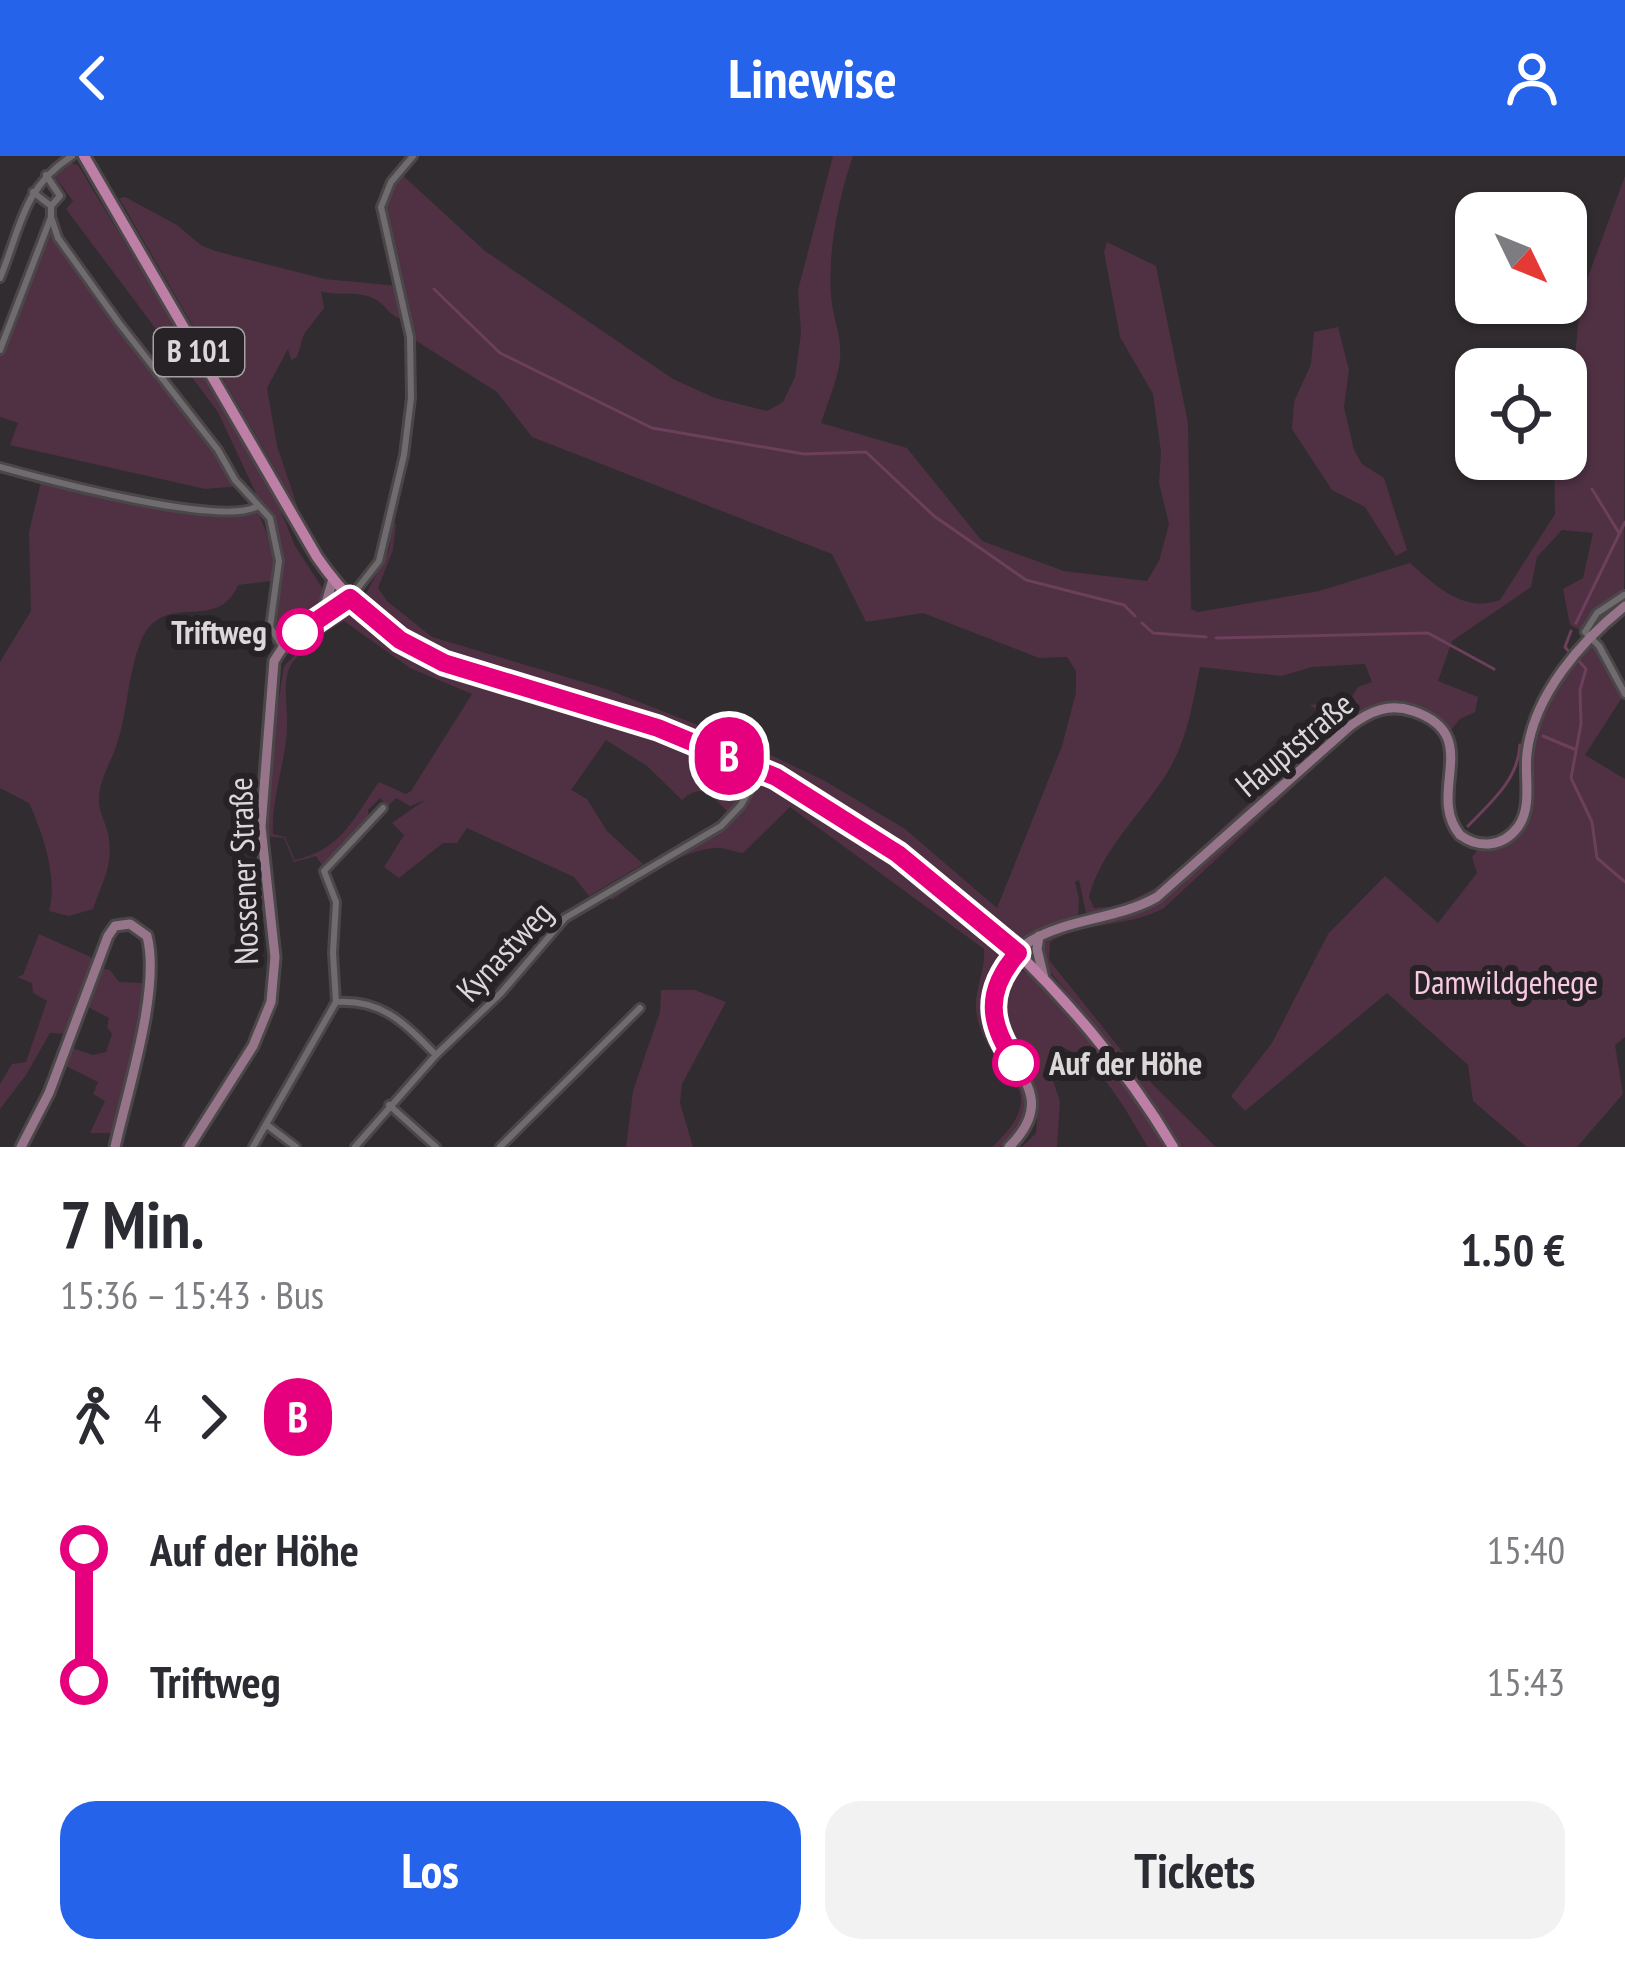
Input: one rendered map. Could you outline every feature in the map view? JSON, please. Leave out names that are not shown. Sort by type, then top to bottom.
[{"type":"main road","name":"B 101","points":[[84,156],[333,578],[350,598],[400,640],[444,663],[615,713],[761,770],[813,797],[898,854],[1044,978],[1109,1053],[1173,1147]]},
{"type":"street","points":[[0,278],[33,192],[46,175],[72,156]]},
{"type":"street","points":[[282,646],[350,598],[379,561],[404,455],[411,398],[410,337],[382,207],[392,182],[412,156]]},
{"type":"street","points":[[0,350],[51,217],[51,206],[60,193],[46,175]]},
{"type":"street","points":[[33,192],[51,206]]},
{"type":"street","name":"Nossener Straße","points":[[51,217],[58,238],[256,506],[270,518],[278,546],[270,627],[282,646],[272,673],[261,843],[274,957],[272,1002],[253,1046],[190,1147]]},
{"type":"street","points":[[0,467],[206,512],[244,512],[256,506]]},
{"type":"street","points":[[321,620],[333,578]]},
{"type":"street","points":[[1625,582],[1624,596],[1597,613],[1585,632],[1599,646],[1625,694]]},
{"type":"street","name":"Hauptstraße","points":[[1039,937],[1060,925],[1126,912],[1156,897],[1350,726],[1367,713],[1383,709],[1397,707],[1424,716],[1450,742],[1453,757],[1446,808],[1460,835],[1482,844],[1507,839],[1524,816],[1530,733],[1575,656],[1625,606]]},
{"type":"street","name":"Kynastweg","points":[[355,1147],[565,918],[721,826],[741,805],[761,770]]},
{"type":"street","points":[[253,1147],[337,1002],[336,902],[324,872],[383,808]]},
{"type":"street","points":[[21,1147],[49,1093],[108,935],[119,924],[130,924],[147,936],[149,959],[142,1030],[115,1147]]},
{"type":"street","points":[[1009,1147],[1027,1125],[1032,1103],[1024,1075],[994,1023],[992,998],[1002,973],[1039,937]]},
{"type":"street","points":[[1039,937],[1044,978]]},
{"type":"street","points":[[337,1002],[363,1002],[393,1013],[436,1054]]},
{"type":"street","points":[[500,1147],[640,1008]]},
{"type":"street","points":[[389,1105],[434,1146]]},
{"type":"street","points":[[267,1124],[296,1147]]},
{"type":"green space","points":[[833,156],[853,156],[832,248],[832,304],[840,360],[821,423],[907,448],[982,541],[1064,571],[1147,581],[1159,561],[1169,524],[1159,483],[1161,452],[1153,394],[1120,337],[1104,252],[1107,242],[1156,266],[1188,423],[1191,609],[1198,612],[1319,591],[1410,563],[1451,595],[1487,603],[1500,600],[1555,514],[1554,480],[1587,480],[1587,348],[1576,348],[1578,324],[1587,324],[1587,280],[1625,176],[1624,595],[1597,613],[1585,632],[1570,625],[1563,589],[1583,578],[1593,533],[1562,530],[1537,557],[1531,587],[1452,641],[1438,681],[1478,697],[1475,712],[1460,719],[1446,736],[1417,714],[1394,712],[1371,719],[1164,908],[1050,942],[1049,960],[1133,1065],[1216,1147],[1181,1147],[1123,1062],[1043,963],[1049,939],[1088,922],[1079,880],[1075,882],[1078,916],[1017,940],[897,849],[770,770],[661,724],[454,659],[414,640],[384,618],[366,594],[389,550],[392,524],[396,523],[393,550],[378,588],[432,637],[606,689],[754,747],[825,781],[905,829],[997,908],[1062,746],[1076,693],[1076,671],[1067,657],[1039,658],[923,613],[866,622],[832,554],[532,437],[497,392],[410,337],[407,320],[360,294],[321,291],[324,308],[304,334],[297,357],[291,360],[288,349],[267,388],[277,446],[298,508],[119,198],[177,225],[202,246],[219,252],[325,279],[398,286],[381,207],[399,172],[485,251],[673,379],[715,398],[767,411],[783,402],[795,377],[801,333],[798,290]],"holes":[[[1365,664],[1372,682],[1358,687],[1349,701],[1309,705],[1338,721],[1161,885],[1121,906],[1094,908],[1089,897],[1104,862],[1176,756],[1200,667],[1282,676],[1312,667]]]},
{"type":"green space","points":[[71,163],[78,165],[239,432],[277,501],[295,546],[323,589],[319,611],[284,633],[276,628],[284,561],[273,513],[260,502],[218,412],[66,209],[73,201],[55,177]]},
{"type":"green space","points":[[51,217],[58,238],[240,486],[205,489],[10,445],[18,423],[0,417],[0,350]]},
{"type":"green space","points":[[1338,327],[1349,370],[1344,407],[1354,450],[1362,464],[1384,478],[1407,550],[1396,556],[1365,507],[1332,490],[1292,429],[1294,402],[1311,364],[1314,332]]},
{"type":"green space","points":[[42,477],[206,511],[256,507],[274,565],[271,581],[238,585],[229,600],[217,607],[162,617],[141,641],[119,737],[100,789],[109,839],[108,867],[93,909],[69,916],[49,911],[50,871],[29,803],[0,788],[0,662],[31,611],[29,532]]},
{"type":"green space","points":[[350,614],[433,665],[656,732],[744,769],[748,776],[744,794],[729,813],[702,791],[682,800],[647,766],[606,740],[571,790],[587,799],[607,831],[643,864],[589,896],[574,877],[467,828],[457,843],[443,843],[399,878],[384,867],[404,835],[392,823],[425,800],[410,806],[396,798],[388,806],[380,798],[368,810],[369,819],[323,867],[316,856],[294,862],[284,838],[264,836],[268,769],[284,666],[315,635]],"holes":[[[344,621],[410,668],[472,694],[411,791],[406,794],[379,782],[335,840],[295,860],[285,837],[273,834],[287,734],[286,683],[292,663]]]},
{"type":"green space","name":"Damwildgehege","points":[[1592,645],[1623,696],[1585,755],[1625,779],[1625,1037],[1615,1045],[1623,1094],[1577,1147],[1527,1147],[1473,1101],[1468,1065],[1387,993],[1245,1111],[1231,1096],[1272,1043],[1328,934],[1385,876],[1438,923],[1477,873],[1472,857],[1480,847],[1505,842],[1519,831],[1533,734],[1555,691]]},
{"type":"green space","points":[[769,782],[896,858],[998,943],[999,961],[987,1017],[1000,1053],[1025,1094],[1018,1126],[1000,1147],[992,1147],[1011,1126],[1020,1108],[1020,1094],[984,1037],[977,1016],[984,949],[790,807],[743,853],[701,850],[661,868],[612,900],[608,895],[724,830],[756,787]]},
{"type":"green space","points":[[39,934],[95,959],[68,1034],[50,1033],[0,1109],[0,1084],[12,1064],[26,1062],[47,1001],[33,993],[32,983],[17,977],[23,975]]},
{"type":"green space","points":[[100,968],[110,970],[119,982],[143,983],[114,1133],[90,1133],[105,1101],[93,1094],[98,1082],[66,1066],[72,1048],[93,1055],[106,1052],[112,1034],[107,1027],[109,1018],[88,1007]]},
{"type":"green space","points":[[1021,970],[1079,1024],[1164,1147],[1148,1147],[1100,1075],[1060,1046],[1047,1063],[1060,1101],[1057,1147],[1022,1147],[1036,1133],[1036,1099],[997,1017],[1001,988]]},
{"type":"green space","points":[[661,990],[695,990],[726,1002],[682,1084],[680,1103],[693,1147],[626,1147],[633,1091],[660,1012]]},
{"type":"waterway","points":[[434,289],[500,353],[652,428],[804,454],[866,452],[934,516],[1026,580],[1124,605],[1135,616]]},
{"type":"waterway","points":[[1592,489],[1619,533]]},
{"type":"waterway","points":[[1576,623],[1625,522]]},
{"type":"waterway","points":[[1142,623],[1153,633],[1206,637]]},
{"type":"waterway","points":[[1570,653],[1565,647],[1571,631]]},
{"type":"waterway","points":[[1216,638],[1428,633],[1494,669]]},
{"type":"waterway","points":[[1577,659],[1586,669],[1571,778],[1592,822],[1597,858],[1625,882]]},
{"type":"waterway","points":[[1543,736],[1574,749]]},
{"type":"waterway","points":[[1468,826],[1509,780],[1520,745]]},
{"type":"bus line","name":"B","points":[[300,632],[350,598],[400,640],[434,658],[658,728],[748,764],[813,797],[928,876],[1018,953],[1002,973],[992,998],[996,1031],[1016,1063]]},
{"type":"place","name":"Triftweg","points":[[300,632]]},
{"type":"place","name":"Auf der Höhe","points":[[1016,1063]]}]
